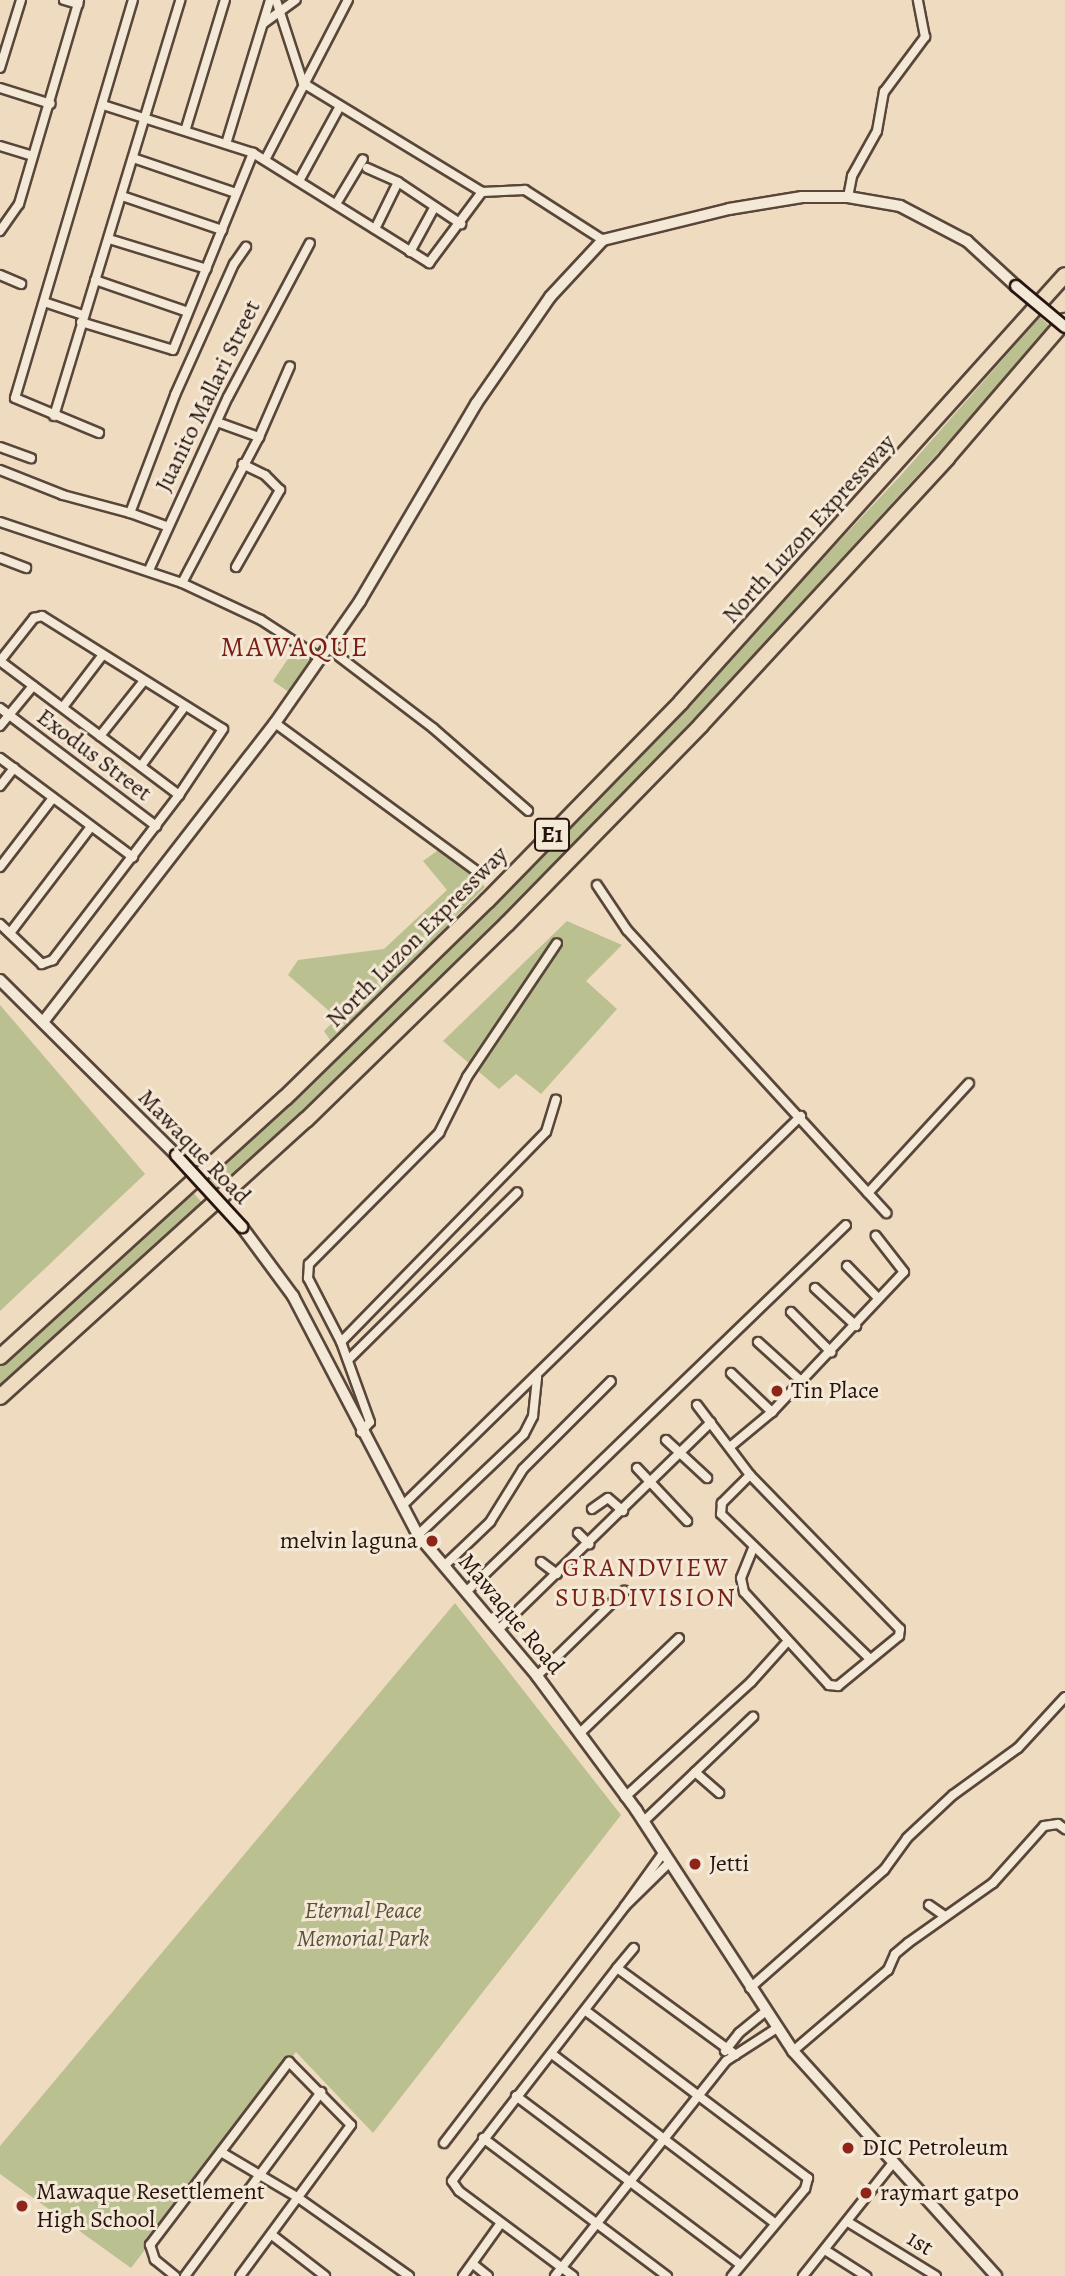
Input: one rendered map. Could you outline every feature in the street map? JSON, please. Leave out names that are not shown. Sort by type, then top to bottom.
[{"type":"highway","name":"North Luzon Expressway","points":[[0,1357],[285,1098],[487,901],[681,702],[1065,275]]},
{"type":"highway","name":"E1","points":[[0,1397],[306,1120],[507,924],[892,519],[1065,321]]},
{"type":"main road","points":[[43,1022],[275,723],[321,659],[476,404],[550,297],[603,240],[729,209],[802,197],[848,197],[900,206],[967,241],[1065,327]]},
{"type":"main road","name":"Mawaque Road","points":[[0,981],[176,1155],[242,1227],[293,1296],[360,1432],[418,1535],[537,1676],[644,1821],[765,2012],[793,2051],[995,2276]]},
{"type":"street","points":[[0,68],[21,0]]},
{"type":"street","points":[[0,231],[19,204],[51,104],[78,2],[64,0]]},
{"type":"street","points":[[99,433],[15,398],[132,0]]},
{"type":"street","points":[[54,416],[180,0]]},
{"type":"street","points":[[186,128],[225,0]]},
{"type":"street","points":[[226,144],[270,0]]},
{"type":"street","points":[[276,0],[303,83],[482,192],[525,190],[603,240]]},
{"type":"street","points":[[264,23],[296,0]]},
{"type":"street","points":[[265,160],[348,0]]},
{"type":"street","points":[[848,197],[852,176],[877,131],[884,92],[925,37],[918,0]]},
{"type":"street","points":[[0,88],[51,104]]},
{"type":"street","points":[[103,105],[186,128],[253,153],[410,252],[433,262],[482,192]]},
{"type":"street","points":[[299,181],[340,106]]},
{"type":"street","points":[[0,146],[33,156]]},
{"type":"street","points":[[44,302],[170,352],[207,269],[253,153]]},
{"type":"street","points":[[133,158],[236,193]]},
{"type":"street","points":[[336,204],[363,159]]},
{"type":"street","points":[[368,168],[398,182],[433,208],[461,224]]},
{"type":"street","points":[[375,229],[398,182]]},
{"type":"street","points":[[122,197],[222,230]]},
{"type":"street","points":[[410,252],[433,208]]},
{"type":"street","points":[[109,239],[207,269]]},
{"type":"street","name":"Juanito Mallari Street","points":[[149,570],[166,526],[217,422],[292,271],[310,243]]},
{"type":"street","points":[[130,513],[175,396],[234,264],[246,247]]},
{"type":"street","points":[[0,275],[21,284]]},
{"type":"street","points":[[95,280],[188,312]]},
{"type":"street","points":[[182,583],[242,464],[259,437],[290,366]]},
{"type":"street","points":[[217,422],[259,437]]},
{"type":"street","points":[[0,447],[31,458]]},
{"type":"street","points":[[236,567],[280,490],[265,475],[242,464]]},
{"type":"street","points":[[0,470],[63,495],[166,526]]},
{"type":"street","points":[[0,522],[182,583],[261,620],[321,659]]},
{"type":"street","points":[[1,561],[26,568]]},
{"type":"street","points":[[0,924],[42,964],[47,964],[133,857],[179,795],[222,734],[221,726],[143,682],[37,616],[0,661],[179,795]]},
{"type":"street","points":[[328,648],[433,728],[528,811]]},
{"type":"street","points":[[63,707],[102,656]]},
{"type":"street","points":[[100,736],[143,682]]},
{"type":"street","points":[[0,726],[33,686]]},
{"type":"street","points":[[141,766],[185,705]]},
{"type":"street","name":"Exodus Street","points":[[0,708],[156,826]]},
{"type":"street","points":[[275,723],[479,873]]},
{"type":"street","points":[[0,758],[90,828],[133,857]]},
{"type":"street","points":[[0,786],[14,768]]},
{"type":"street","points":[[0,867],[53,798]]},
{"type":"street","points":[[10,933],[90,828]]},
{"type":"street","points":[[597,885],[627,930],[801,1116],[886,1213]]},
{"type":"street","points":[[360,1432],[370,1422],[341,1342],[308,1278],[309,1264],[439,1133],[467,1076],[557,943]]},
{"type":"street","points":[[868,1193],[969,1083]]},
{"type":"street","points":[[341,1342],[546,1132],[556,1100]]},
{"type":"street","points":[[402,1506],[537,1377],[801,1116]]},
{"type":"street","points":[[348,1360],[517,1193]]},
{"type":"street","points":[[466,1592],[846,1225]]},
{"type":"street","points":[[731,1446],[772,1412],[831,1352],[905,1269],[876,1236]]},
{"type":"street","points":[[847,1266],[878,1298]]},
{"type":"street","points":[[815,1288],[856,1326]]},
{"type":"street","points":[[791,1312],[831,1352]]},
{"type":"street","points":[[758,1342],[801,1381]]},
{"type":"street","points":[[731,1373],[772,1412]]},
{"type":"street","points":[[418,1535],[524,1434],[533,1416],[537,1377]]},
{"type":"street","points":[[444,1566],[490,1522],[523,1469],[611,1381]]},
{"type":"street","points":[[697,1405],[731,1446],[750,1475],[900,1629],[899,1636],[834,1687],[787,1642],[741,1584],[753,1549]]},
{"type":"street","points":[[499,1629],[682,1455],[711,1422]]},
{"type":"street","points":[[666,1440],[707,1478]]},
{"type":"street","points":[[637,1468],[687,1521]]},
{"type":"street","points":[[750,1475],[719,1509],[753,1549],[870,1658]]},
{"type":"street","points":[[592,1509],[608,1498],[623,1511]]},
{"type":"street","points":[[578,1533],[589,1544]]},
{"type":"street","points":[[541,1562],[556,1574]]},
{"type":"street","points":[[537,1676],[624,1591]]},
{"type":"street","points":[[580,1733],[679,1638]]},
{"type":"street","points":[[625,1797],[751,1682],[787,1642]]},
{"type":"street","points":[[750,1987],[884,1870],[908,1839],[953,1795],[1018,1748],[1065,1697]]},
{"type":"street","points":[[644,1821],[752,1717]]},
{"type":"street","points":[[695,1772],[719,1793]]},
{"type":"street","points":[[793,2051],[888,1970],[901,1948],[993,1883],[1044,1826],[1058,1824],[1065,1829]]},
{"type":"street","points":[[444,2143],[664,1852]]},
{"type":"street","points":[[625,1906],[670,1862]]},
{"type":"street","points":[[929,1905],[946,1916]]},
{"type":"street","points":[[573,2276],[458,2191],[452,2181],[634,1948]]},
{"type":"street","points":[[617,1968],[736,2055]]},
{"type":"street","points":[[586,2011],[808,2178],[808,2185],[733,2276]]},
{"type":"street","points":[[725,2047],[765,2012]]},
{"type":"street","points":[[555,2276],[726,2061],[777,2028]]},
{"type":"street","points":[[725,2047],[726,2061]]},
{"type":"street","points":[[552,2054],[775,2224]]},
{"type":"street","points":[[175,2276],[155,2260],[150,2245],[289,2062],[351,2125],[297,2197],[244,2275]]},
{"type":"street","points":[[185,2276],[321,2092]]},
{"type":"street","points":[[516,2096],[741,2265]]},
{"type":"street","points":[[484,2138],[667,2276]]},
{"type":"street","points":[[221,2152],[297,2197],[409,2276]]},
{"type":"street","points":[[803,2276],[893,2163]]},
{"type":"street","name":"1st","points":[[848,2222],[936,2276]]},
{"type":"street","points":[[463,2276],[501,2223]]},
{"type":"street","points":[[272,2235],[325,2276]]},
{"type":"street","points":[[825,2250],[866,2276]]},
{"type":"street","points":[[473,2264],[488,2276]]},
{"type":"green space","points":[[1040,317],[1052,328],[607,815],[214,1196],[201,1181],[394,1002],[591,806],[902,474]]},
{"type":"green space","points":[[296,647],[317,661],[293,695],[273,681]]},
{"type":"green space","points":[[444,846],[485,887],[332,1043],[324,1031],[337,1018],[288,975],[298,960],[384,949],[447,890],[423,861]]},
{"type":"green space","points":[[567,921],[622,945],[586,981],[617,1009],[541,1094],[516,1074],[499,1089],[443,1041]]},
{"type":"green space","points":[[0,1005],[145,1174],[0,1311]]},
{"type":"green space","points":[[191,1190],[204,1205],[0,1385],[0,1362]]},
{"type":"green space","name":"Eternal Peace Memorial Park","points":[[455,1603],[621,1815],[373,2133],[296,2052],[131,2268],[0,2174],[0,2146]]},
{"type":"place","name":"Tin Place","points":[[777,1391]]},
{"type":"place","name":"melvin laguna","points":[[432,1541]]},
{"type":"place","name":"Jetti","points":[[695,1864]]},
{"type":"place","name":"DIC Petroleum","points":[[848,2148]]},
{"type":"place","name":"raymart gatpo","points":[[866,2193]]},
{"type":"place","name":"Mawaque Resettlement High School","points":[[22,2206]]},
{"type":"district","name":"MAWAQUE","points":[[295,647]]},
{"type":"district","name":"GRANDVIEW SUBDIVISION","points":[[646,1583]]}]
